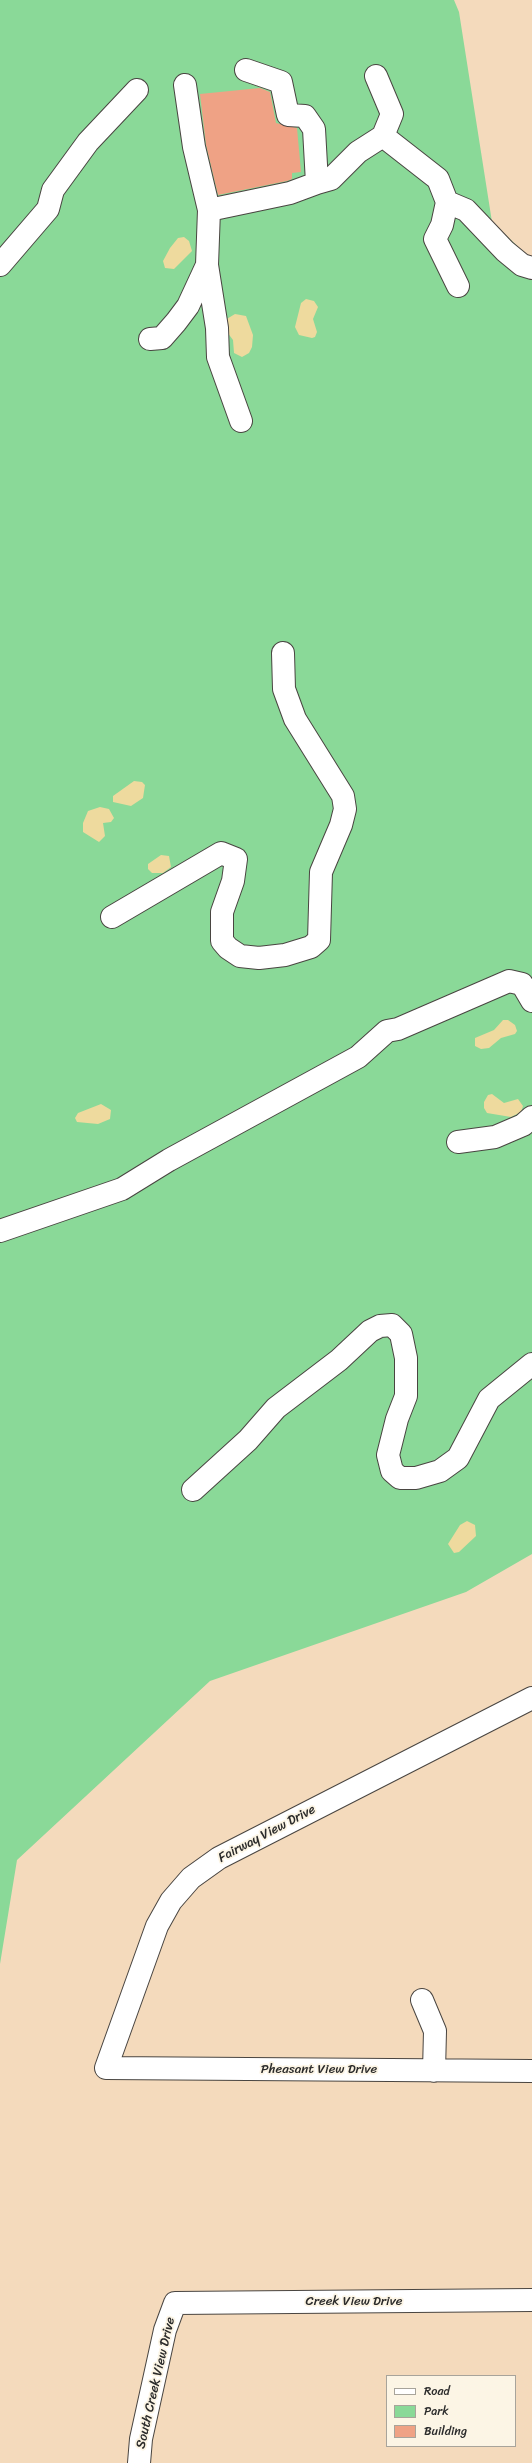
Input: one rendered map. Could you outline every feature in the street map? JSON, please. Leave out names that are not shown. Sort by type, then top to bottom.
[{"type":"street","points":[[246,70],[282,82],[288,115],[305,116],[314,129],[317,184]]},
{"type":"street","points":[[210,210],[290,193],[331,179],[358,152],[383,136],[392,114],[376,76]]},
{"type":"street","points":[[185,85],[194,147],[210,210],[207,265],[216,321],[218,357],[241,421]]},
{"type":"street","points":[[0,265],[48,209],[53,190],[88,142],[137,90]]},
{"type":"street","points":[[383,136],[438,179],[447,202],[442,225],[435,239],[458,286]]},
{"type":"street","points":[[447,202],[466,210],[505,252],[522,265],[532,268]]},
{"type":"street","points":[[150,339],[162,338],[176,322],[188,306],[207,265]]},
{"type":"street","points":[[112,917],[221,853],[236,859],[233,881],[222,912],[222,941],[228,948],[240,956],[259,958],[285,955],[311,947],[319,940],[322,872],[341,825],[344,803],[343,796],[334,778],[295,719],[284,689],[283,653]]},
{"type":"street","points":[[0,1231],[122,1189],[169,1160],[358,1057],[387,1031],[398,1029],[509,981],[522,984],[532,1001]]},
{"type":"street","points":[[458,1142],[495,1137],[524,1125],[532,1117]]},
{"type":"street","points":[[193,1490],[248,1440],[276,1408],[339,1360],[370,1331],[380,1326],[392,1325],[401,1334],[406,1358],[406,1396],[388,1455],[392,1471],[400,1478],[416,1478],[440,1471],[458,1458],[489,1399],[532,1364]]},
{"type":"street","name":"Fairway View Drive","points":[[106,2068],[157,1926],[171,1901],[191,1878],[219,1858],[532,1698]]},
{"type":"street","points":[[422,2000],[435,2031],[434,2071]]},
{"type":"street","name":"Pheasant View Drive","points":[[106,2068],[532,2071]]},
{"type":"street","name":"Creek View Drive","points":[[175,2303],[532,2300]]},
{"type":"street","name":"South Creek View Drive","points":[[140,2463],[141,2439],[165,2330],[175,2303]]},
{"type":"green space","points":[[0,0],[454,0],[459,12],[492,222],[532,260],[532,1554],[466,1592],[210,1681],[17,1860],[0,1964]]},
{"type":"sand","points":[[184,237],[189,241],[192,251],[174,269],[165,268],[163,261],[170,248],[178,238]]},
{"type":"sand","points":[[306,299],[314,301],[318,307],[313,319],[317,332],[315,337],[312,338],[299,335],[295,327],[301,303]]},
{"type":"sand","points":[[235,314],[246,316],[253,335],[252,347],[249,353],[242,357],[234,353],[233,340],[227,332],[225,320]]},
{"type":"sand","points":[[134,781],[142,782],[145,785],[143,798],[131,806],[113,802],[113,796]]},
{"type":"sand","points":[[100,807],[109,809],[114,818],[111,822],[103,823],[105,836],[99,842],[83,832],[83,823],[88,811]]},
{"type":"sand","points":[[161,855],[169,856],[171,867],[163,873],[152,873],[148,869],[148,864]]},
{"type":"sand","points":[[503,1020],[508,1020],[515,1025],[517,1031],[515,1034],[501,1038],[489,1048],[481,1049],[475,1046],[475,1038],[494,1030]]},
{"type":"sand","points":[[492,1094],[504,1103],[518,1099],[523,1106],[521,1112],[511,1117],[487,1113],[484,1108],[484,1102],[488,1095]]},
{"type":"sand","points":[[101,1104],[111,1110],[110,1119],[98,1124],[77,1122],[75,1118],[78,1113]]},
{"type":"sand","points":[[467,1521],[475,1525],[476,1536],[459,1552],[454,1553],[448,1544],[460,1525]]},
{"type":"building","points":[[260,88],[270,92],[276,123],[297,128],[301,172],[292,173],[292,179],[287,181],[218,195],[206,145],[200,94]]}]
